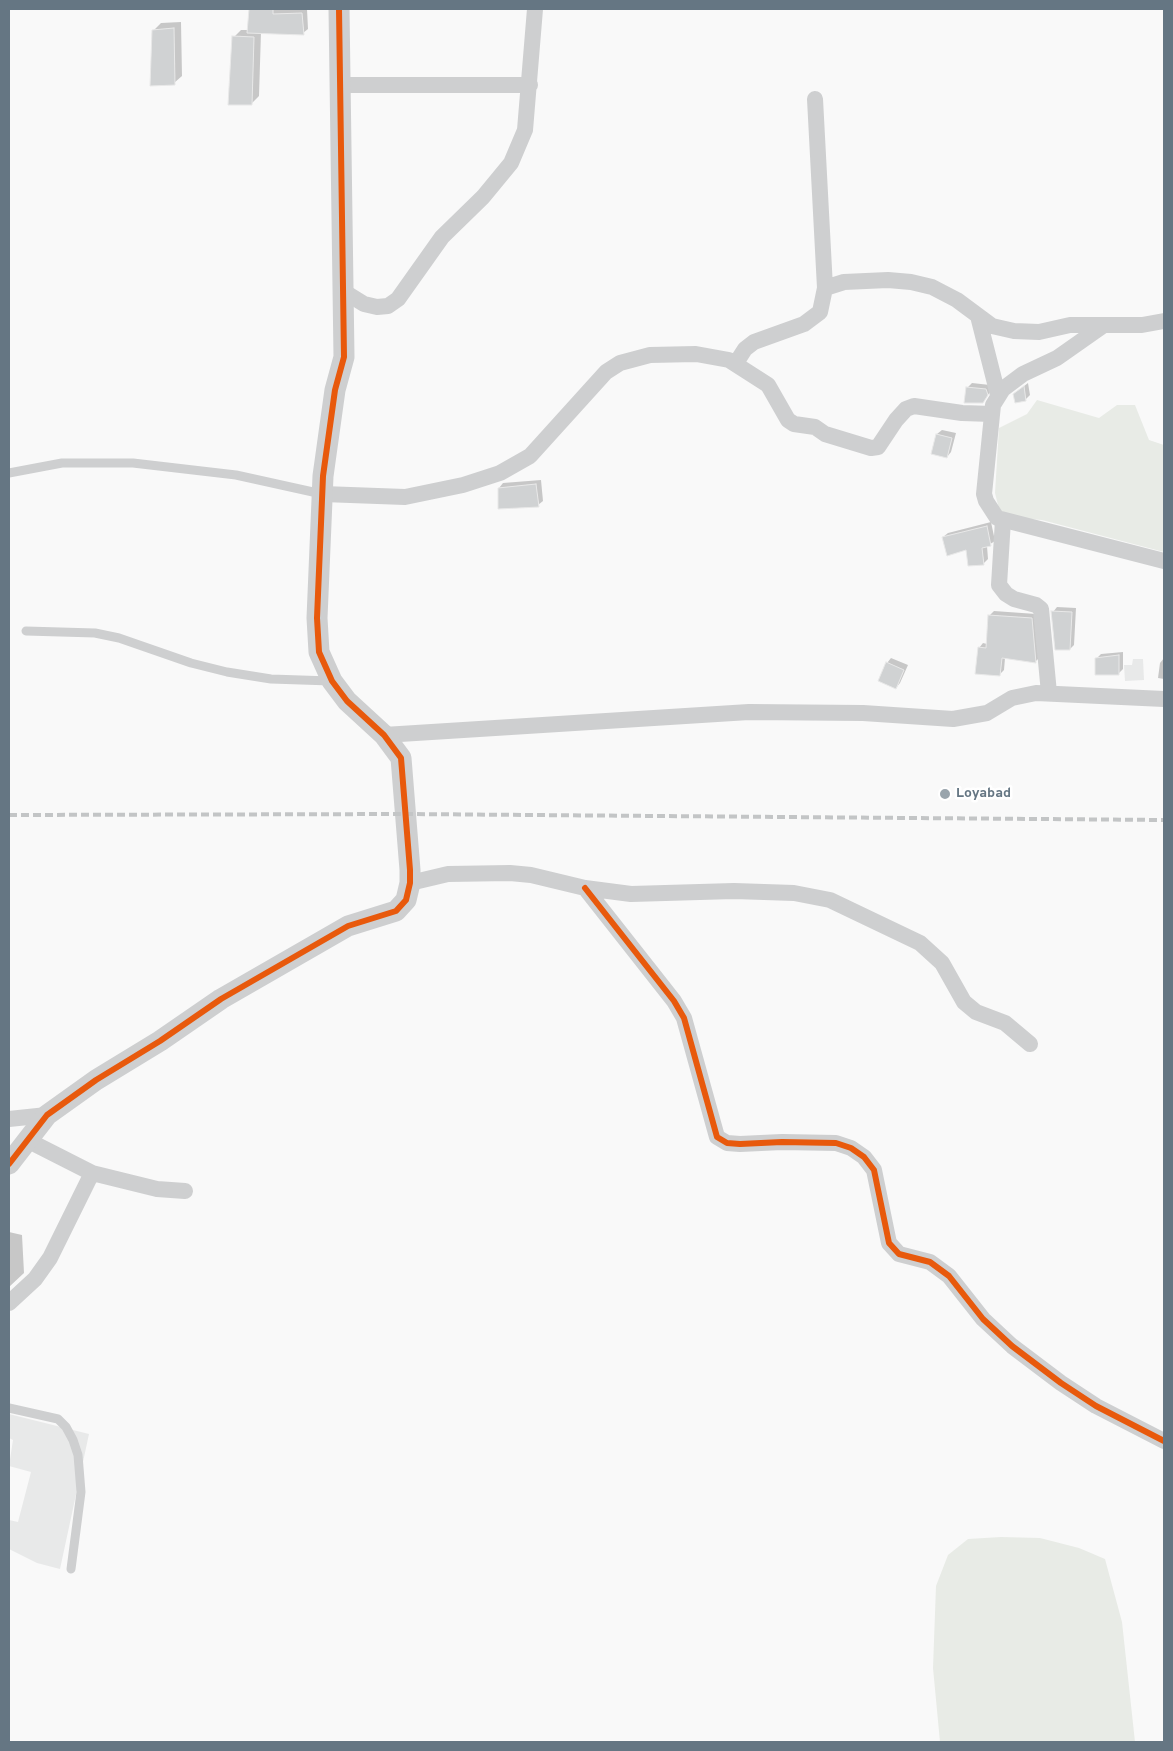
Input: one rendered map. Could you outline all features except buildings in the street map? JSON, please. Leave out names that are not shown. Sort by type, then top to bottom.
[{"type":"street","points":[[9,1164],[47,1115],[221,999],[348,926],[396,911],[406,900],[410,883],[401,758],[384,735],[347,701],[332,681],[319,652],[317,618],[323,485],[335,390],[344,357],[339,9]]},
{"type":"street","points":[[343,291],[364,304],[377,307],[388,306],[398,299],[442,236],[483,197],[511,163],[526,130],[535,9]]},
{"type":"street","points":[[340,85],[530,85]]},
{"type":"street","points":[[736,363],[746,349],[754,342],[792,330],[820,312],[825,288],[815,99]]},
{"type":"street","points":[[825,288],[832,284],[849,281],[911,282],[943,292],[992,326],[1025,332],[1039,332],[1070,325],[1142,325],[1164,321]]},
{"type":"street","points":[[978,316],[998,395]]},
{"type":"street","points":[[1104,325],[1058,358],[1012,381],[998,395],[992,414],[990,454],[984,494],[992,514],[1003,520],[1059,532],[1164,561]]},
{"type":"street","points":[[323,485],[405,497],[463,485],[500,473],[518,465],[530,456],[597,380],[613,367],[627,360],[650,355],[696,354],[736,363],[768,384],[788,420],[794,424],[815,427],[825,434],[871,448],[878,447],[896,420],[906,409],[914,406],[962,413],[992,414]]},
{"type":"street","points":[[1003,520],[999,585],[1006,594],[1014,599],[1036,605],[1041,609],[1049,693]]},
{"type":"street","points":[[384,735],[749,712],[864,713],[954,720],[987,713],[1012,698],[1049,693],[1164,699]]},
{"type":"street","points":[[410,883],[448,874],[510,873],[531,875],[585,888],[631,894],[734,891],[779,892],[830,900],[920,943],[942,963],[964,1002],[976,1012],[1005,1023],[1030,1044]]},
{"type":"street","points":[[585,888],[674,1001],[684,1018],[716,1137],[727,1143],[836,1144],[851,1148],[864,1157],[874,1170],[889,1244],[899,1254],[930,1262],[949,1276],[983,1319],[1012,1346],[1061,1383],[1096,1406],[1164,1440]]},
{"type":"street","points":[[9,1119],[47,1115]]},
{"type":"street","points":[[27,1140],[92,1173],[157,1189],[185,1191]]},
{"type":"street","points":[[9,1303],[35,1279],[50,1258],[92,1173]]},
{"type":"lane","points":[[9,473],[62,462],[133,463],[323,485]]},
{"type":"lane","points":[[26,631],[95,633],[119,638],[191,663],[227,672],[271,679],[332,681]]},
{"type":"lane","points":[[9,1408],[58,1419],[66,1427],[73,1440],[78,1455],[81,1492],[71,1569]]},
{"type":"shaded area","points":[[1037,400],[1099,418],[1117,405],[1135,405],[1149,440],[1164,445],[1164,552],[1042,520],[1001,517],[995,493],[999,428],[1027,414]]},
{"type":"shaded area","points":[[1133,659],[1143,659],[1144,680],[1125,681],[1124,665],[1132,665]]},
{"type":"shaded area","points":[[9,1414],[89,1434],[60,1569],[37,1563],[9,1549],[9,1520],[18,1522],[31,1472],[9,1466],[13,1440],[9,1438]]},
{"type":"shaded area","points":[[1001,1537],[1040,1538],[1079,1548],[1105,1559],[1122,1622],[1135,1742],[940,1742],[933,1668],[936,1586],[948,1555],[968,1539]]},
{"type":"railway","points":[[9,815],[406,814],[1164,820]]},
{"type":"cycle path","points":[[9,1164],[47,1115],[96,1080],[160,1041],[221,999],[348,926],[396,911],[406,900],[410,883],[410,870],[401,758],[384,735],[347,701],[332,681],[319,652],[317,618],[323,476],[335,390],[344,357],[339,9]]},
{"type":"cycle path","points":[[585,888],[674,1001],[684,1018],[717,1137],[727,1143],[836,1143],[851,1148],[864,1157],[874,1170],[889,1243],[899,1254],[930,1262],[949,1276],[983,1319],[1012,1346],[1061,1383],[1096,1406],[1164,1441]]},
{"type":"place","name":"Loyabad","points":[[945,794]]}]
